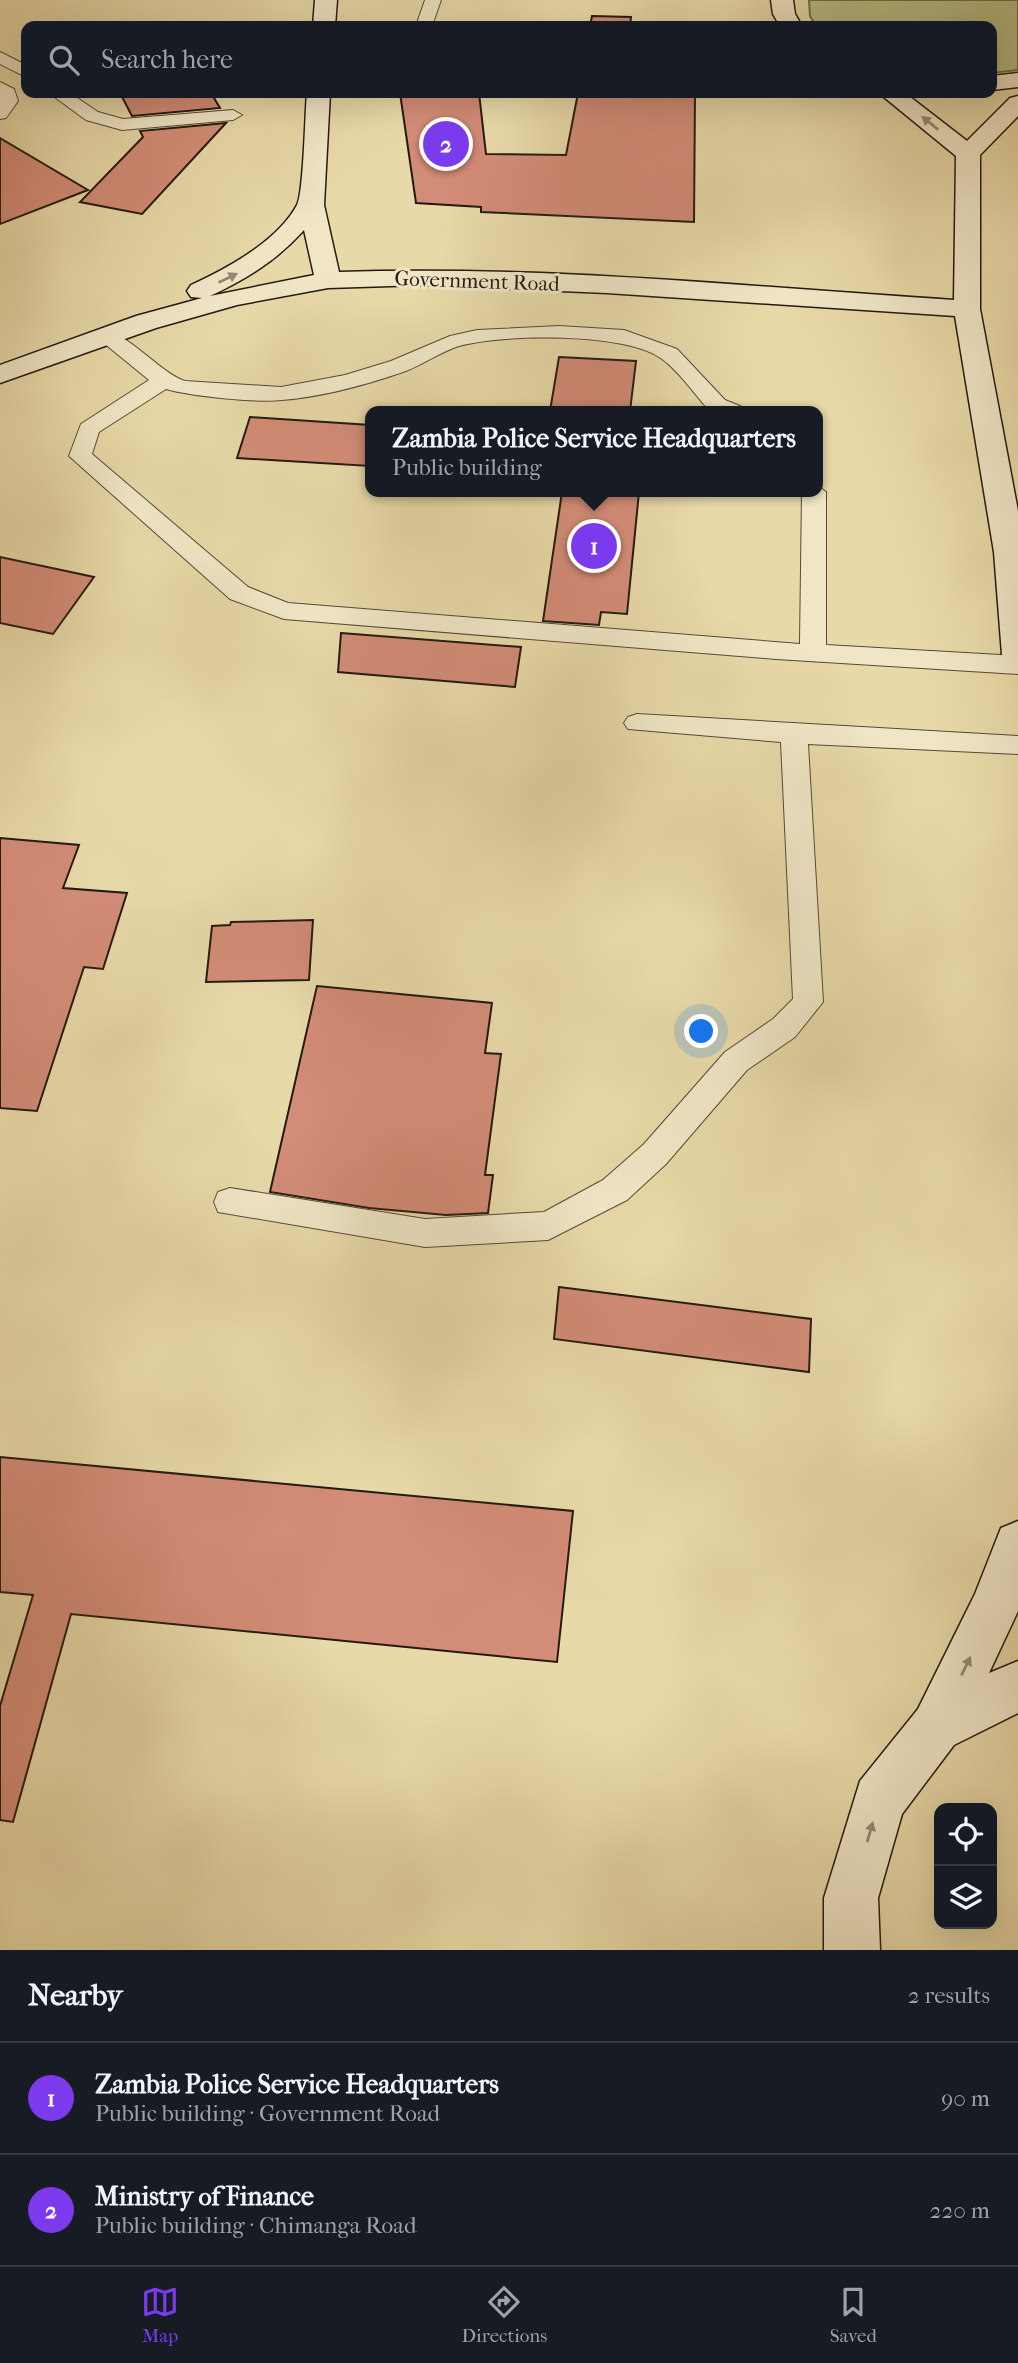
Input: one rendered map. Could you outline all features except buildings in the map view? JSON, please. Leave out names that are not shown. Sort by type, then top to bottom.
[{"type":"main road","points":[[324,21],[326,0]]},
{"type":"main road","points":[[782,0],[783,14],[788,21]]},
{"type":"main road","points":[[997,82],[1018,80]]},
{"type":"main road","points":[[318,98],[311,205],[328,280]]},
{"type":"main road","points":[[897,98],[968,154]]},
{"type":"main road","points":[[1018,103],[968,154],[967,309],[1014,550],[1018,655]]},
{"type":"main road","points":[[146,322],[166,308],[249,267],[291,230],[311,205]]},
{"type":"main road","name":"Government Road","points":[[0,375],[146,322],[234,298],[328,280],[422,277],[607,285],[967,309]]},
{"type":"main road","points":[[852,1950],[851,1898],[879,1800],[936,1727],[995,1607],[1018,1545]]},
{"type":"main road","points":[[936,1727],[1018,1686]]},
{"type":"lane","points":[[426,21],[433,0]]},
{"type":"lane","points":[[0,57],[21,69]]},
{"type":"lane","points":[[0,87],[8,93],[9,101],[0,114]]},
{"type":"lane","points":[[65,98],[92,116],[122,125],[233,114]]},
{"type":"lane","points":[[107,336],[163,381],[183,387],[281,394],[348,381],[399,366],[450,342],[477,336],[559,332],[624,336],[668,354],[720,406]]},
{"type":"lane","points":[[163,381],[89,429],[80,456],[239,593],[284,611],[813,653],[1018,665]]},
{"type":"lane","points":[[813,653],[814,497]]},
{"type":"lane","points":[[637,723],[1018,745]]},
{"type":"lane","points":[[230,1202],[425,1233],[548,1226],[615,1190],[655,1154],[736,1061],[784,1028],[808,1002],[794,734]]},
{"type":"green space","points":[[809,0],[1018,0],[1018,70],[997,72],[997,21],[813,21]]},
{"type":"place","name":"Ministry of Finance","points":[[446,144]]},
{"type":"place","name":"Zambia Police Service Headquarters","points":[[594,546]]}]
